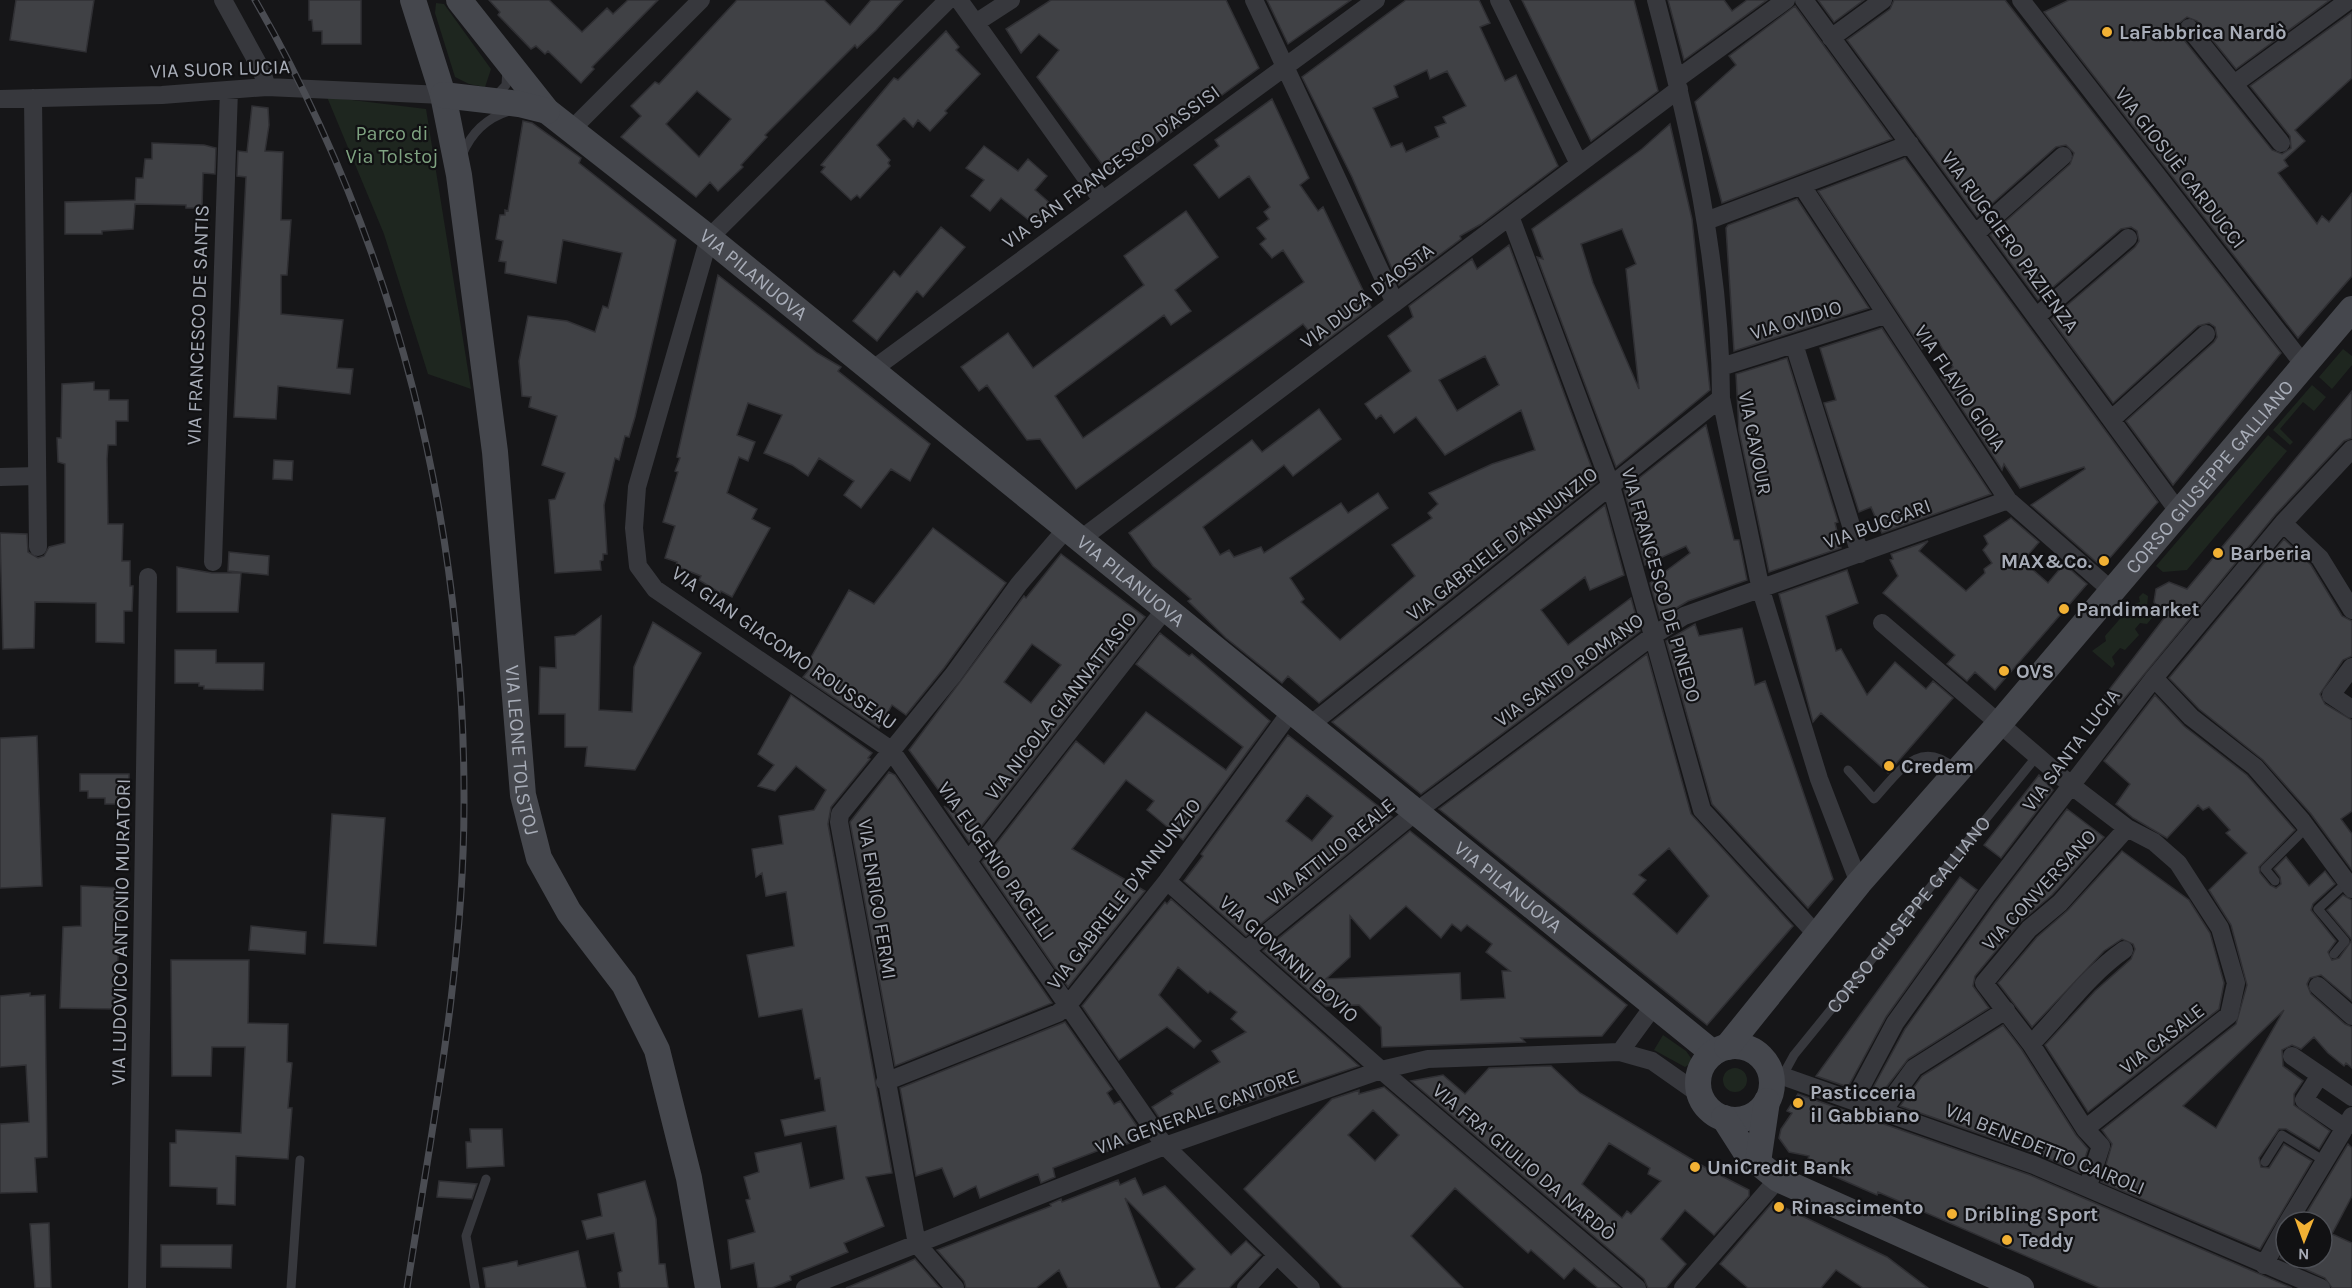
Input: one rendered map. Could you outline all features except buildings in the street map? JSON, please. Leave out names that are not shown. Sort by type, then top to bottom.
[{"type":"street","points":[[223,0],[261,69],[267,87]]},
{"type":"street","name":"VIA LEONE TOLSTOJ","points":[[413,0],[443,95],[459,175],[495,452],[523,795],[539,858],[569,912],[624,984],[657,1050],[689,1178],[708,1288]]},
{"type":"street","points":[[459,0],[547,111]]},
{"type":"street","points":[[572,129],[701,0]]},
{"type":"street","points":[[709,238],[948,0]]},
{"type":"street","points":[[959,0],[977,22],[1102,200]]},
{"type":"street","points":[[977,22],[1011,0]]},
{"type":"street","points":[[1254,0],[1395,303]]},
{"type":"street","name":"VIA SAN FRANCESCO D'ASSISI","points":[[872,370],[1376,0]]},
{"type":"street","points":[[1500,0],[1580,164]]},
{"type":"street","name":"VIA CAVOUR","points":[[1656,0],[1678,84],[1706,221],[1721,367],[1721,398],[1761,590],[1819,778],[1859,883]]},
{"type":"street","name":"VIA DUCA D'AOSTA","points":[[1074,534],[1395,303],[1580,164],[1786,0]]},
{"type":"street","name":"VIA RUGGIERO PAZIENZA","points":[[1804,0],[2178,511]]},
{"type":"street","points":[[1831,38],[1883,0]]},
{"type":"street","points":[[2234,84],[2349,0]]},
{"type":"street","name":"VIA GIOSUÈ CARDUCCI","points":[[2028,2],[2304,365]]},
{"type":"street","points":[[2189,28],[2281,143]]},
{"type":"street","name":"VIA SUOR LUCIA","points":[[0,99],[267,87],[443,95]]},
{"type":"street","name":"VIA FRANCESCO DE SANTIS","points":[[213,562],[229,90]]},
{"type":"street","points":[[443,95],[547,111]]},
{"type":"street","points":[[33,98],[38,547]]},
{"type":"street","name":"VIA PILANUOVA","points":[[547,111],[709,238],[1655,1004],[1720,1050]]},
{"type":"street","points":[[1706,221],[1910,144]]},
{"type":"street","points":[[1976,233],[2063,156]]},
{"type":"street","name":"VIA FLAVIO GIOIA","points":[[1802,186],[2008,500],[2111,590]]},
{"type":"street","name":"VIA FRANCESCO DE PINEDO","points":[[1510,216],[1611,486],[1702,810],[1816,935]]},
{"type":"street","name":"VIA GIAN GIACOMO ROUSSEAU","points":[[709,238],[637,487],[634,528],[638,566],[655,589],[891,750]]},
{"type":"street","points":[[2037,316],[2128,238]]},
{"type":"street","name":"CORSO GIUSEPPE GALLIANO","points":[[1720,1050],[1763,1002],[1859,883],[1999,724],[2352,309]]},
{"type":"street","name":"VIA OVIDIO","points":[[1721,367],[1885,315]]},
{"type":"street","points":[[2112,419],[2206,334]]},
{"type":"street","points":[[1794,344],[1860,554]]},
{"type":"street","name":"VIA GABRIELE D'ANNUNZIO","points":[[885,1082],[1058,1013],[1068,1005],[1301,718],[1611,486],[1721,398]]},
{"type":"street","name":"VIA SANTA LUCIA","points":[[1854,1100],[1895,1023],[1986,896],[2154,678],[2283,523],[2352,448]]},
{"type":"street","points":[[0,477],[38,476]]},
{"type":"street","name":"VIA BUCCARI","points":[[1761,590],[2008,500]]},
{"type":"street","points":[[2283,523],[2320,558],[2352,610]]},
{"type":"street","name":"VIA ENRICO FERMI","points":[[917,1244],[885,1082],[839,822],[840,814],[953,675],[1019,584],[1074,534]]},
{"type":"street","name":"VIA LUDOVICO ANTONIO MURATORI","points":[[137,1288],[148,577]]},
{"type":"street","name":"VIA SANTO ROMANO","points":[[1417,811],[1654,635],[1684,616],[1761,590]]},
{"type":"street","name":"VIA NICOLA GIANNATTASIO","points":[[969,860],[1166,608]]},
{"type":"street","name":"VIA CASALE","points":[[1882,623],[2072,786],[2127,828],[2154,842],[2178,863],[2220,928],[2236,983],[2229,1014],[2085,1129]]},
{"type":"street","points":[[2352,667],[2331,695],[2352,709]]},
{"type":"street","points":[[2154,678],[2191,717],[2255,767],[2307,828],[2349,886]]},
{"type":"street","name":"VIA EUGENIO PACELLI","points":[[891,750],[1165,1146],[1311,1288]]},
{"type":"street","name":"VIA ATTILIO REALE","points":[[1246,950],[1417,811]]},
{"type":"street","name":"VIA CONVERSANO","points":[[2006,1010],[1984,983],[2029,929],[2060,903],[2127,828]]},
{"type":"street","name":"VIA GIOVANNI BOVIO","points":[[1167,881],[1381,1070]]},
{"type":"street","points":[[2031,1044],[2061,1014],[2084,983],[2124,950]]},
{"type":"street","points":[[2318,986],[2352,1016]]},
{"type":"street","points":[[1758,1162],[1772,1082],[1763,1002]]},
{"type":"street","points":[[1620,1052],[1655,1004]]},
{"type":"street","points":[[1882,1112],[1914,1068],[2006,1010],[2031,1044],[2085,1129],[2100,1146],[2088,1186]]},
{"type":"street","points":[[1767,1101],[1748,1118],[1724,1118],[1713,1113],[1700,1094],[1700,1071],[1720,1050],[1747,1048],[1772,1069]]},
{"type":"street","name":"VIA GENERALE CANTORE","points":[[805,1288],[1165,1146],[1381,1070],[1428,1059],[1620,1052],[1652,1061],[1684,1080],[1700,1094]]},
{"type":"street","points":[[2292,1056],[2352,1097]]},
{"type":"street","name":"VIA BENEDETTO CAIROLI","points":[[1772,1069],[1882,1112],[2088,1186],[2321,1288]]},
{"type":"street","name":"VIA FRA' GIULIO DA NARDÒ","points":[[1381,1070],[1637,1288]]},
{"type":"street","points":[[2295,1210],[2348,1122],[2304,1100],[2320,1075]]},
{"type":"street","points":[[1724,1118],[1736,1141],[1778,1179],[1990,1282],[2021,1288]]},
{"type":"street","points":[[1683,1288],[1778,1179]]},
{"type":"street","points":[[917,1244],[955,1288]]},
{"type":"street","points":[[2264,1265],[2274,1247]]},
{"type":"street","points":[[1246,1288],[1277,1255]]},
{"type":"lane","points":[[490,101],[506,85],[508,74],[505,57]]},
{"type":"lane","name":"VIA LEONE TOLSTOJ","points":[[459,175],[466,145],[487,121],[516,109],[547,111]]},
{"type":"lane","points":[[1848,770],[1874,799],[1909,762],[1925,755],[1937,756],[1957,772]]},
{"type":"lane","name":"CORSO GIUSEPPE GALLIANO","points":[[1772,1069],[1794,1054],[2037,756]]},
{"type":"lane","points":[[2276,881],[2265,869],[2307,828]]},
{"type":"lane","points":[[2334,954],[2345,941],[2318,909],[2349,886]]},
{"type":"lane","points":[[2265,1162],[2282,1135],[2323,1161]]},
{"type":"lane","points":[[291,1288],[300,1160]]},
{"type":"lane","points":[[475,1288],[466,1236],[486,1179]]},
{"type":"green space","points":[[436,3],[444,4],[491,69],[485,87],[469,84],[455,77],[435,13]]},
{"type":"green space","name":"Parco di Via Tolstoj","points":[[327,97],[426,109],[471,389],[428,374],[384,234]]},
{"type":"green space","points":[[2343,349],[2352,356],[2352,365],[2332,389],[2319,377]]},
{"type":"green space","points":[[2312,385],[2326,397],[2314,411],[2303,402],[2280,429],[2293,442],[2290,445],[2273,430]]},
{"type":"green space","points":[[2268,435],[2287,451],[2187,570],[2163,572],[2156,566]]},
{"type":"green space","points":[[2143,593],[2148,596],[2147,607],[2152,618],[2147,624],[2140,623],[2135,629],[2139,635],[2125,650],[2120,648],[2112,657],[2115,664],[2112,668],[2092,651],[2106,641],[2105,636],[2132,605],[2140,602],[2139,597]]},
{"type":"green space","points":[[1663,1035],[1686,1051],[1691,1058],[1690,1064],[1685,1067],[1654,1050]]},
{"type":"green space","points":[[1735,1068],[1743,1072],[1747,1080],[1743,1088],[1735,1092],[1727,1088],[1723,1080],[1727,1072]]},
{"type":"railway","points":[[255,0],[305,93],[347,189],[383,288],[413,388],[435,490],[452,594],[461,699],[463,865],[453,987],[407,1288]]},
{"type":"place","name":"LaFabbrica Nardò","points":[[2107,32]]},
{"type":"place","name":"Barberia","points":[[2218,553]]},
{"type":"place","name":"MAX&Co.","points":[[2104,561]]},
{"type":"place","name":"Pandimarket","points":[[2064,609]]},
{"type":"place","name":"OVS","points":[[2004,671]]},
{"type":"place","name":"Credem","points":[[1889,766]]},
{"type":"place","name":"Pasticceria il Gabbiano","points":[[1798,1103]]},
{"type":"place","name":"UniCredit Bank","points":[[1695,1167]]},
{"type":"place","name":"Rinascimento","points":[[1779,1207]]},
{"type":"place","name":"Dribling Sport","points":[[1952,1214]]},
{"type":"place","name":"Teddy","points":[[2007,1240]]}]
